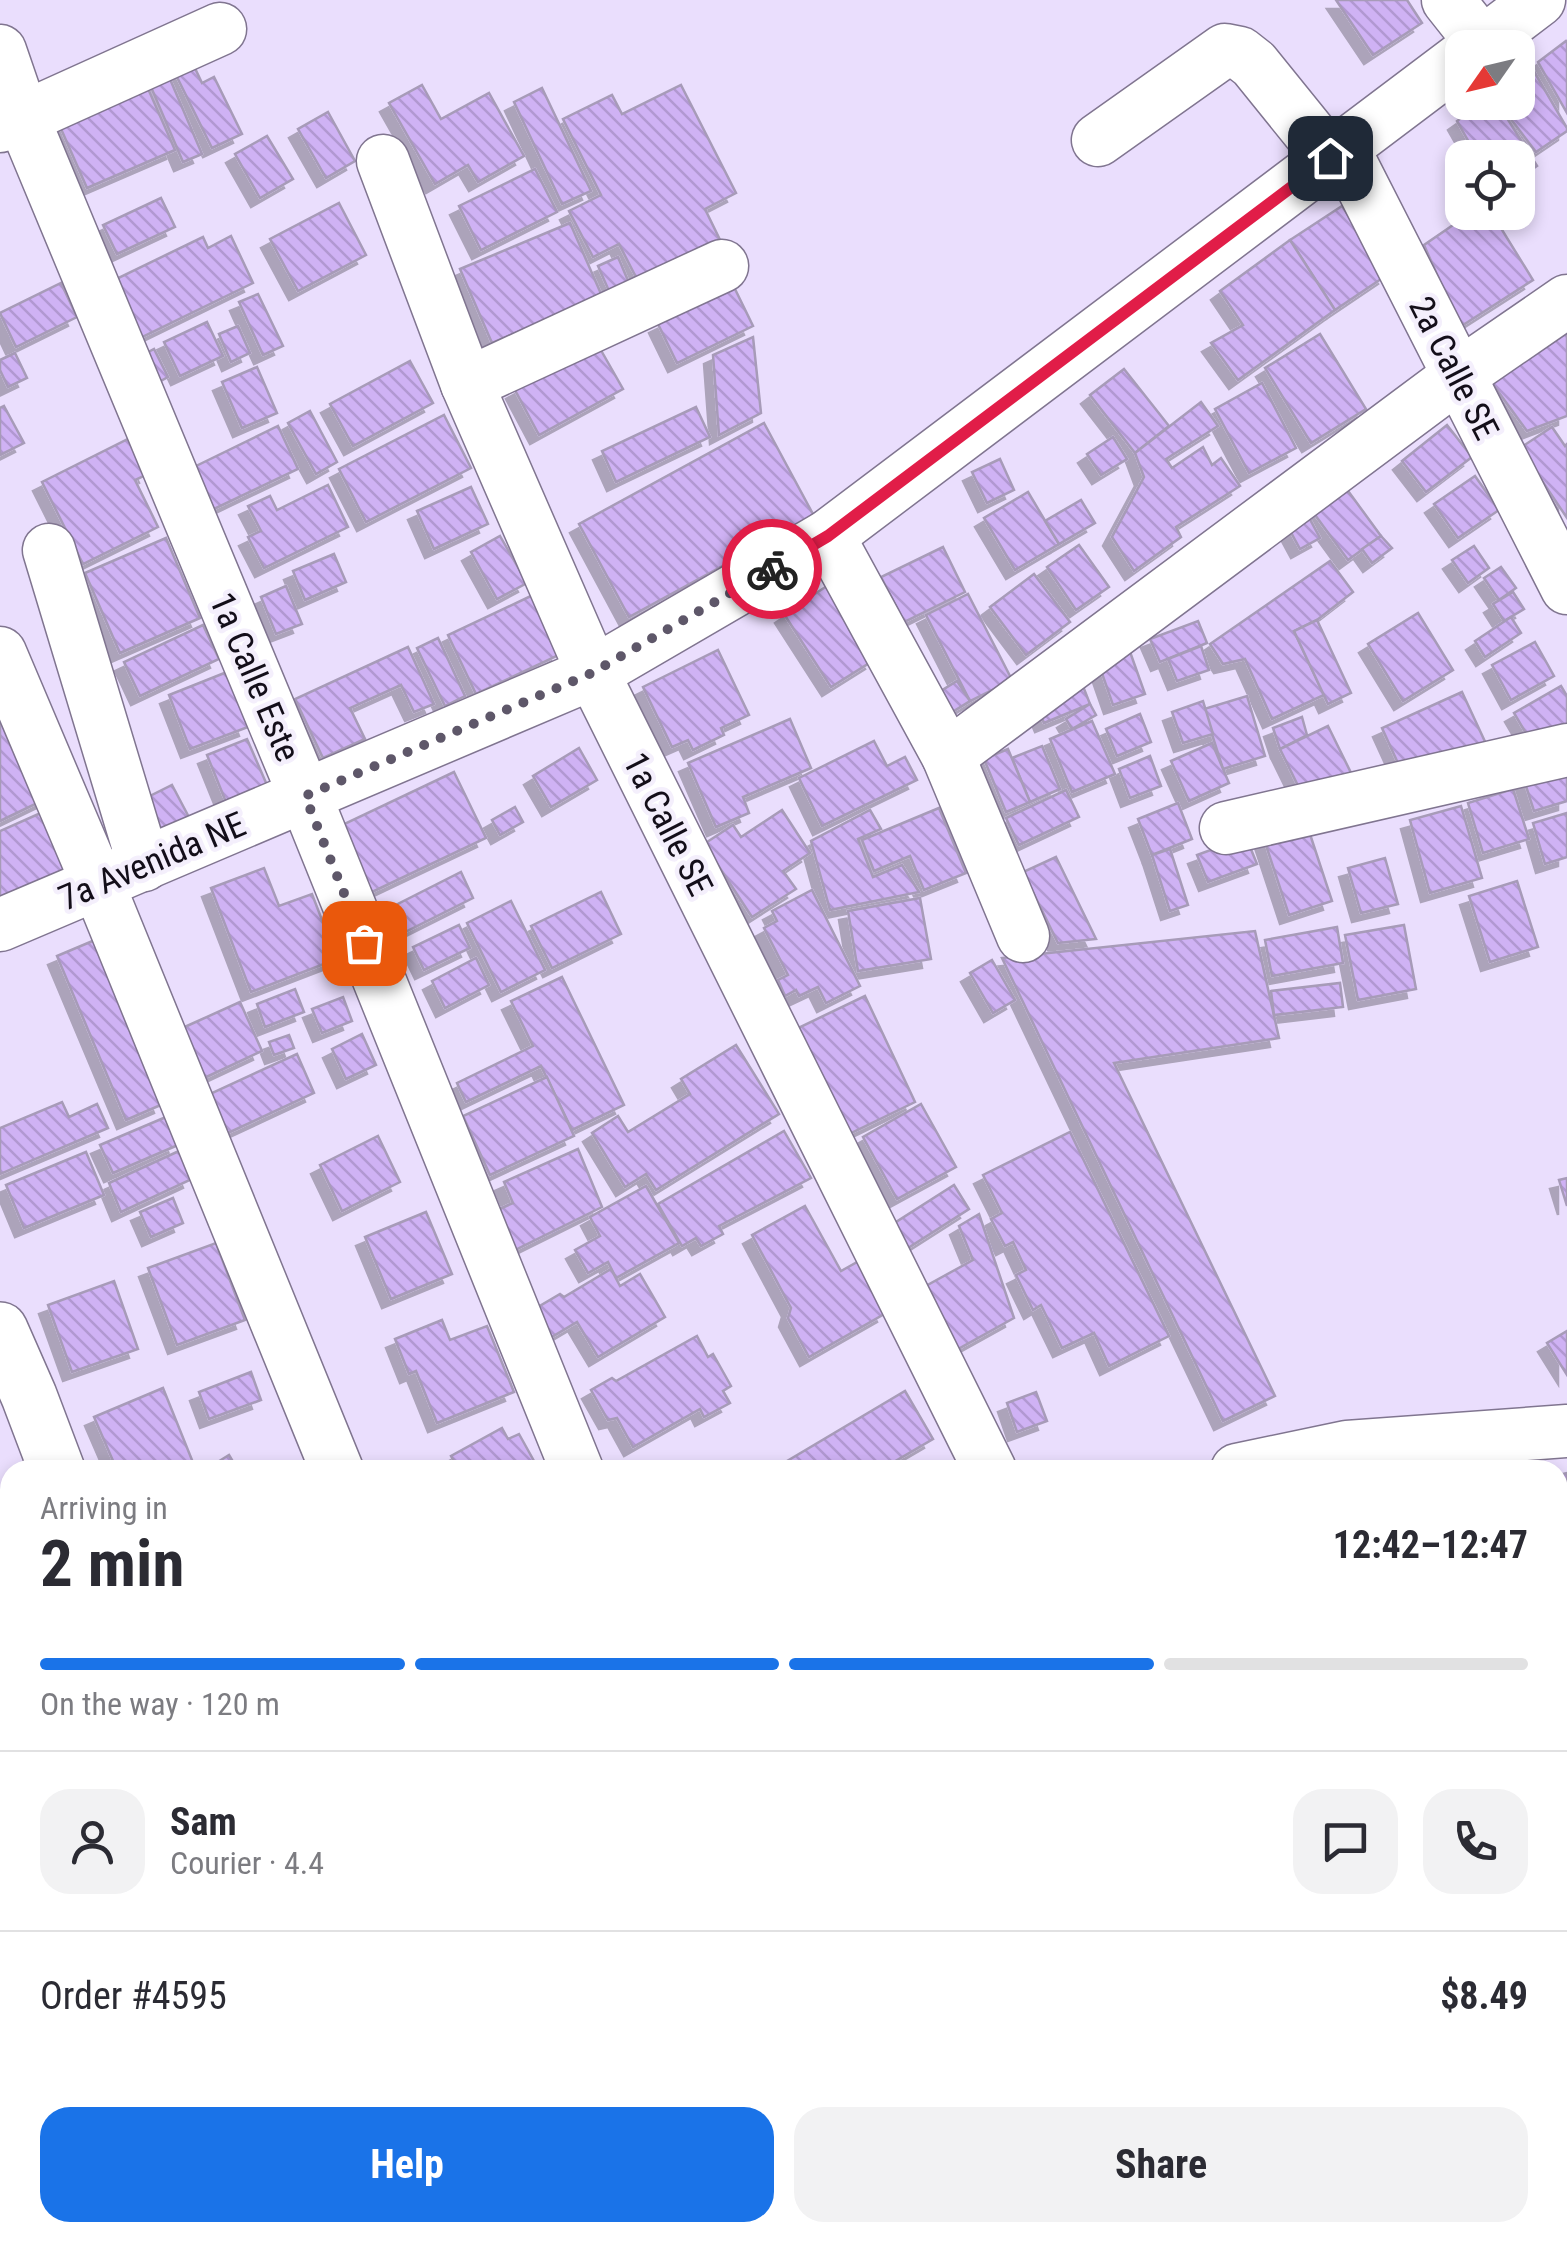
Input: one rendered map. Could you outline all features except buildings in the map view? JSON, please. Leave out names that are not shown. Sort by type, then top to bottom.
[{"type":"main road","points":[[0,1330],[53,1460]]},
{"type":"main road","points":[[0,1425],[15,1460]]},
{"type":"street","points":[[1448,0],[1463,30]]},
{"type":"street","name":"7a Avenida NE","points":[[1499,30],[1539,0]]},
{"type":"street","points":[[11,122],[220,29]]},
{"type":"street","name":"2a Calle SE","points":[[1098,140],[1225,50],[1240,53],[1254,64],[1336,153],[1458,376],[1567,588]]},
{"type":"street","name":"1a Calle Este","points":[[0,52],[11,122],[305,796],[574,1460]]},
{"type":"street","name":"7a Avenida NE","points":[[0,925],[592,673],[828,536],[1445,70]]},
{"type":"street","name":"1a Calle SE","points":[[382,161],[466,384],[592,673],[985,1460]]},
{"type":"street","points":[[466,384],[722,266]]},
{"type":"street","points":[[948,756],[1458,376],[1567,300]]},
{"type":"street","points":[[828,536],[948,756],[1023,936]]},
{"type":"street","points":[[50,550],[121,874],[332,1460]]},
{"type":"street","points":[[0,654],[121,874]]},
{"type":"street","points":[[1226,828],[1567,750]]},
{"type":"street","points":[[1285,1460],[1348,1447],[1567,1430]]},
{"type":"way so far","points":[[364,943],[305,796],[592,673],[772,569]]},
{"type":"route","points":[[772,569],[828,536],[1330,158]]}]
